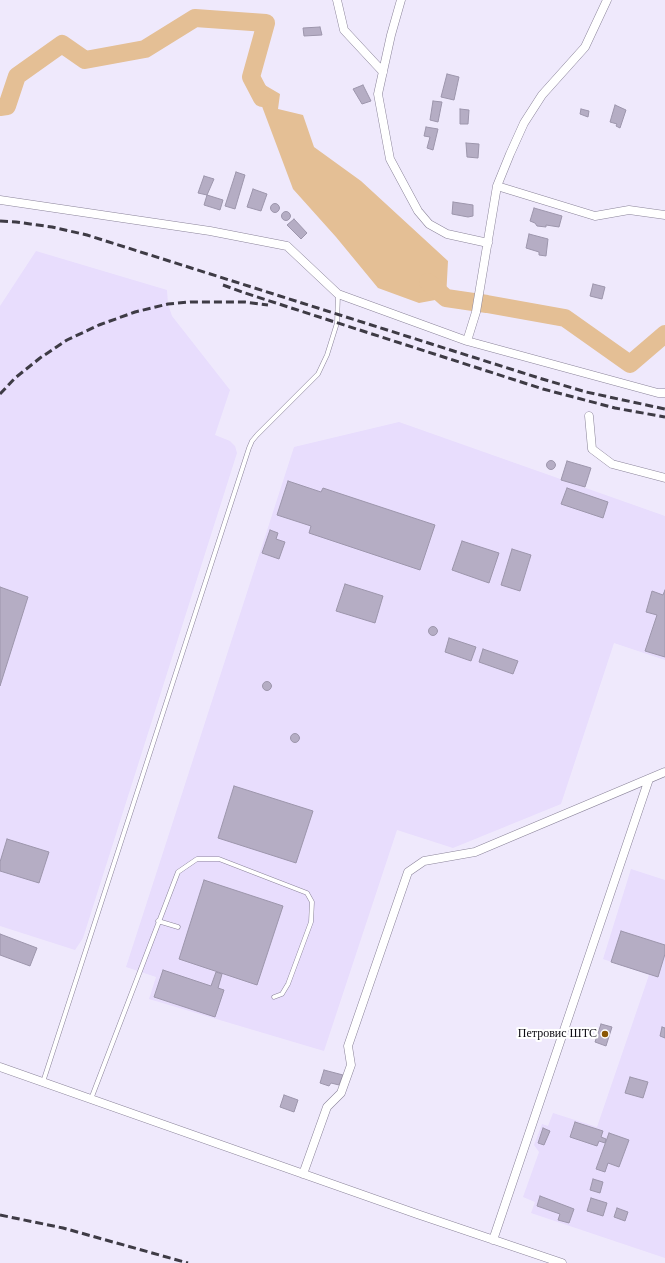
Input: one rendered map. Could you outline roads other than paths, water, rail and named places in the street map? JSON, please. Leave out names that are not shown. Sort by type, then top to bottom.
[{"type":"street","points":[[338,0],[344,30],[383,72]]},
{"type":"street","points":[[401,0],[391,35],[378,94],[390,159],[418,211],[429,224],[447,234],[488,243]]},
{"type":"street","points":[[467,341],[476,312],[497,186],[524,123],[542,95],[585,47],[607,0]]},
{"type":"street","points":[[497,186],[595,216],[629,210],[665,215]]},
{"type":"street","points":[[0,200],[210,231],[287,246],[338,294],[467,341],[658,393],[665,393]]},
{"type":"street","points":[[589,416],[592,449],[612,464],[665,478]]},
{"type":"street","points":[[303,1174],[326,1107],[341,1093],[352,1065],[348,1046],[408,872],[424,861],[475,852],[665,772]]},
{"type":"street","points":[[493,1240],[649,779]]},
{"type":"street","points":[[0,1067],[303,1174],[562,1263]]},
{"type":"lane","points":[[43,1082],[249,448],[257,435],[318,374],[327,355],[338,323],[338,294]]},
{"type":"lane","points":[[91,1099],[178,872],[197,859],[219,859],[307,893],[312,902],[311,922],[288,984],[282,994],[274,997]]},
{"type":"lane","points":[[158,921],[178,928]]},
{"type":"waterway","points":[[0,107],[7,106],[17,76],[62,44],[85,60],[145,49],[195,18],[266,23],[251,77],[262,98]]},
{"type":"waterway","points":[[428,282],[446,298],[565,318],[630,364],[665,334]]},
{"type":"railway","points":[[0,221],[52,227],[87,235],[539,378],[586,392],[665,409]]},
{"type":"railway","points":[[223,285],[543,389],[615,408],[665,417]]},
{"type":"railway","points":[[0,394],[15,378],[40,358],[67,340],[99,325],[135,312],[168,304],[190,302],[245,302],[268,305]]},
{"type":"railway","points":[[0,1215],[63,1228],[188,1263]]},
{"type":"place","name":"Петровис ШТС","points":[[605,1034]]}]
